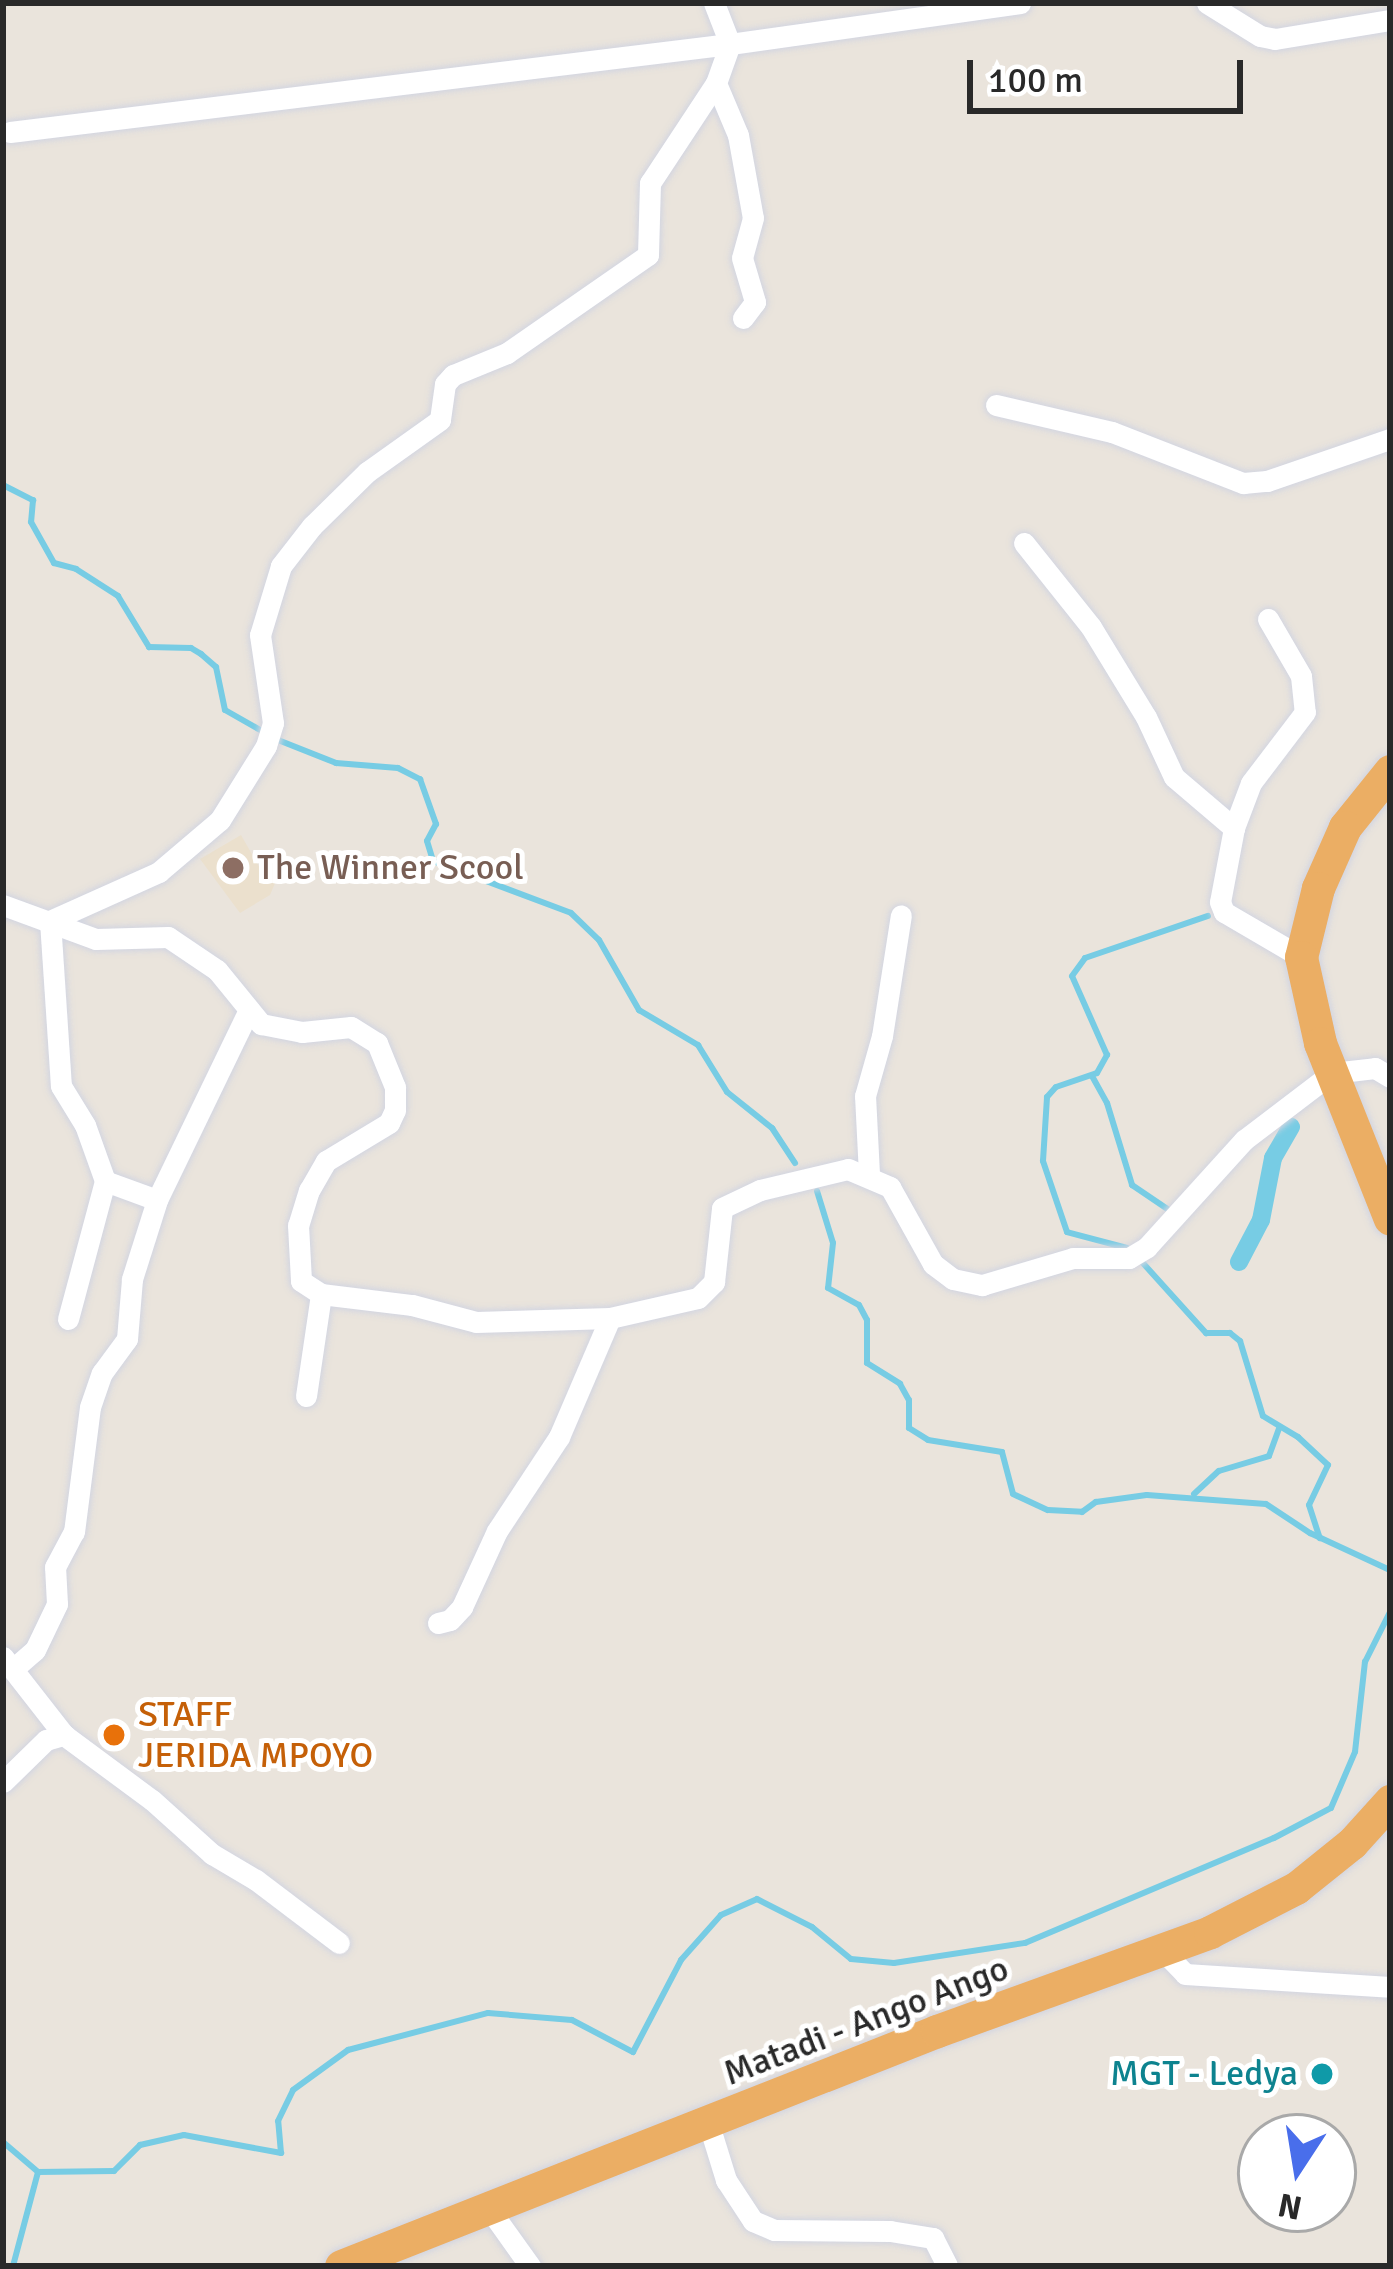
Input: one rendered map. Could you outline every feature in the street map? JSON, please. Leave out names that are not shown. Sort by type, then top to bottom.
[{"type":"highway","points":[[1390,771],[1345,827],[1318,888],[1300,957],[1304,988],[1332,1073],[1390,1219]]},
{"type":"highway","name":"Matadi - Ango Ango","points":[[341,2266],[710,2125],[938,2031],[1163,1952],[1296,1888],[1352,1844],[1390,1801]]},
{"type":"street","points":[[50,922],[159,872],[220,820],[266,746],[273,723],[260,635],[281,566],[312,526],[367,472],[440,420],[445,384],[453,376],[507,353],[648,255],[652,176],[716,83],[730,44],[714,3]]},
{"type":"street","points":[[10,132],[730,44],[1020,3]]},
{"type":"street","points":[[1207,3],[1260,36],[1275,39],[1390,20]]},
{"type":"street","points":[[716,83],[738,135],[753,218],[742,257],[754,302],[743,319]]},
{"type":"street","points":[[996,406],[1112,433],[1243,483],[1267,481],[1390,439]]},
{"type":"street","points":[[1024,542],[1091,627],[1146,717],[1174,777],[1234,828]]},
{"type":"street","points":[[1268,619],[1301,676],[1305,712],[1260,768],[1234,828],[1221,886],[1224,912],[1300,957]]},
{"type":"street","points":[[3,905],[96,939],[168,937],[217,970],[249,1010],[277,1030],[351,1027],[367,1034],[386,1056],[395,1087],[388,1123],[340,1149],[309,1190],[296,1258],[301,1281],[321,1294],[412,1305],[476,1322],[610,1318],[710,1291],[722,1208],[734,1199],[818,1173],[848,1169],[869,1174],[890,1187],[933,1264],[953,1280],[982,1285],[1073,1258],[1129,1258],[1147,1247],[1244,1140],[1332,1073],[1375,1068],[1390,1077]]},
{"type":"street","points":[[869,1174],[865,1096],[882,1036],[901,915]]},
{"type":"street","points":[[50,922],[61,1086],[85,1125],[105,1181],[68,1319]]},
{"type":"street","points":[[249,1010],[157,1200],[133,1280],[127,1339],[102,1372],[90,1407],[74,1532],[55,1567],[57,1604],[35,1650],[8,1663],[64,1735],[152,1800],[212,1854],[256,1880],[339,1943]]},
{"type":"street","points":[[105,1181],[157,1200]]},
{"type":"street","points":[[306,1396],[321,1294]]},
{"type":"street","points":[[437,1623],[450,1620],[462,1607],[497,1531],[559,1437],[610,1318]]},
{"type":"street","points":[[3,1782],[46,1740],[64,1735]]},
{"type":"street","points":[[1163,1952],[1175,1970],[1197,1976],[1390,1987]]},
{"type":"street","points":[[710,2125],[726,2180],[753,2221],[774,2230],[890,2231],[933,2239],[946,2266]]},
{"type":"street","points":[[490,2210],[530,2266]]},
{"type":"shaded area","name":"The Winner Scool","points":[[241,835],[265,877],[278,876],[270,895],[240,913],[200,859]]},
{"type":"waterway","points":[[3,485],[33,500],[31,522],[54,563],[76,569],[118,596],[149,647],[191,648],[201,654],[216,667],[225,710],[262,731]]},
{"type":"waterway","points":[[273,738],[336,763],[398,768],[420,779],[436,824],[427,841],[433,861],[571,913],[599,940],[639,1010],[698,1045],[727,1092],[772,1128],[795,1163]]},
{"type":"waterway","points":[[1127,1248],[1067,1232],[1043,1161],[1047,1097],[1056,1087],[1097,1073],[1107,1055],[1072,976],[1085,958],[1208,916]]},
{"type":"waterway","points":[[1092,1076],[1107,1103],[1132,1185],[1169,1210]]},
{"type":"waterway","points":[[1239,1262],[1261,1220],[1273,1158],[1291,1127]]},
{"type":"waterway","points":[[817,1191],[833,1243],[828,1288],[859,1305],[867,1320],[867,1363],[900,1384],[909,1400],[909,1428],[928,1440],[1002,1452],[1013,1494],[1048,1510],[1082,1512],[1096,1502],[1147,1495],[1266,1504],[1310,1533],[1390,1570]]},
{"type":"waterway","points":[[1142,1262],[1206,1333],[1230,1333],[1240,1341],[1263,1416],[1298,1437],[1328,1465],[1309,1505],[1320,1538]]},
{"type":"waterway","points":[[1194,1494],[1219,1471],[1269,1456],[1279,1428]]},
{"type":"waterway","points":[[13,2266],[38,2172],[114,2171],[140,2145],[184,2135],[281,2153],[278,2121],[293,2090],[348,2050],[488,2013],[572,2020],[633,2052],[681,1960],[721,1915],[757,1899],[812,1927],[851,1959],[894,1963],[1025,1943],[1274,1838],[1331,1808],[1355,1752],[1365,1662],[1390,1612]]},
{"type":"waterway","points":[[3,2142],[37,2171]]},
{"type":"place","name":"The Winner Scool","points":[[233,868]]},
{"type":"place","name":"STAFF JERIDA MPOYO","points":[[114,1735]]},
{"type":"place","name":"MGT - Ledya","points":[[1322,2074]]}]
